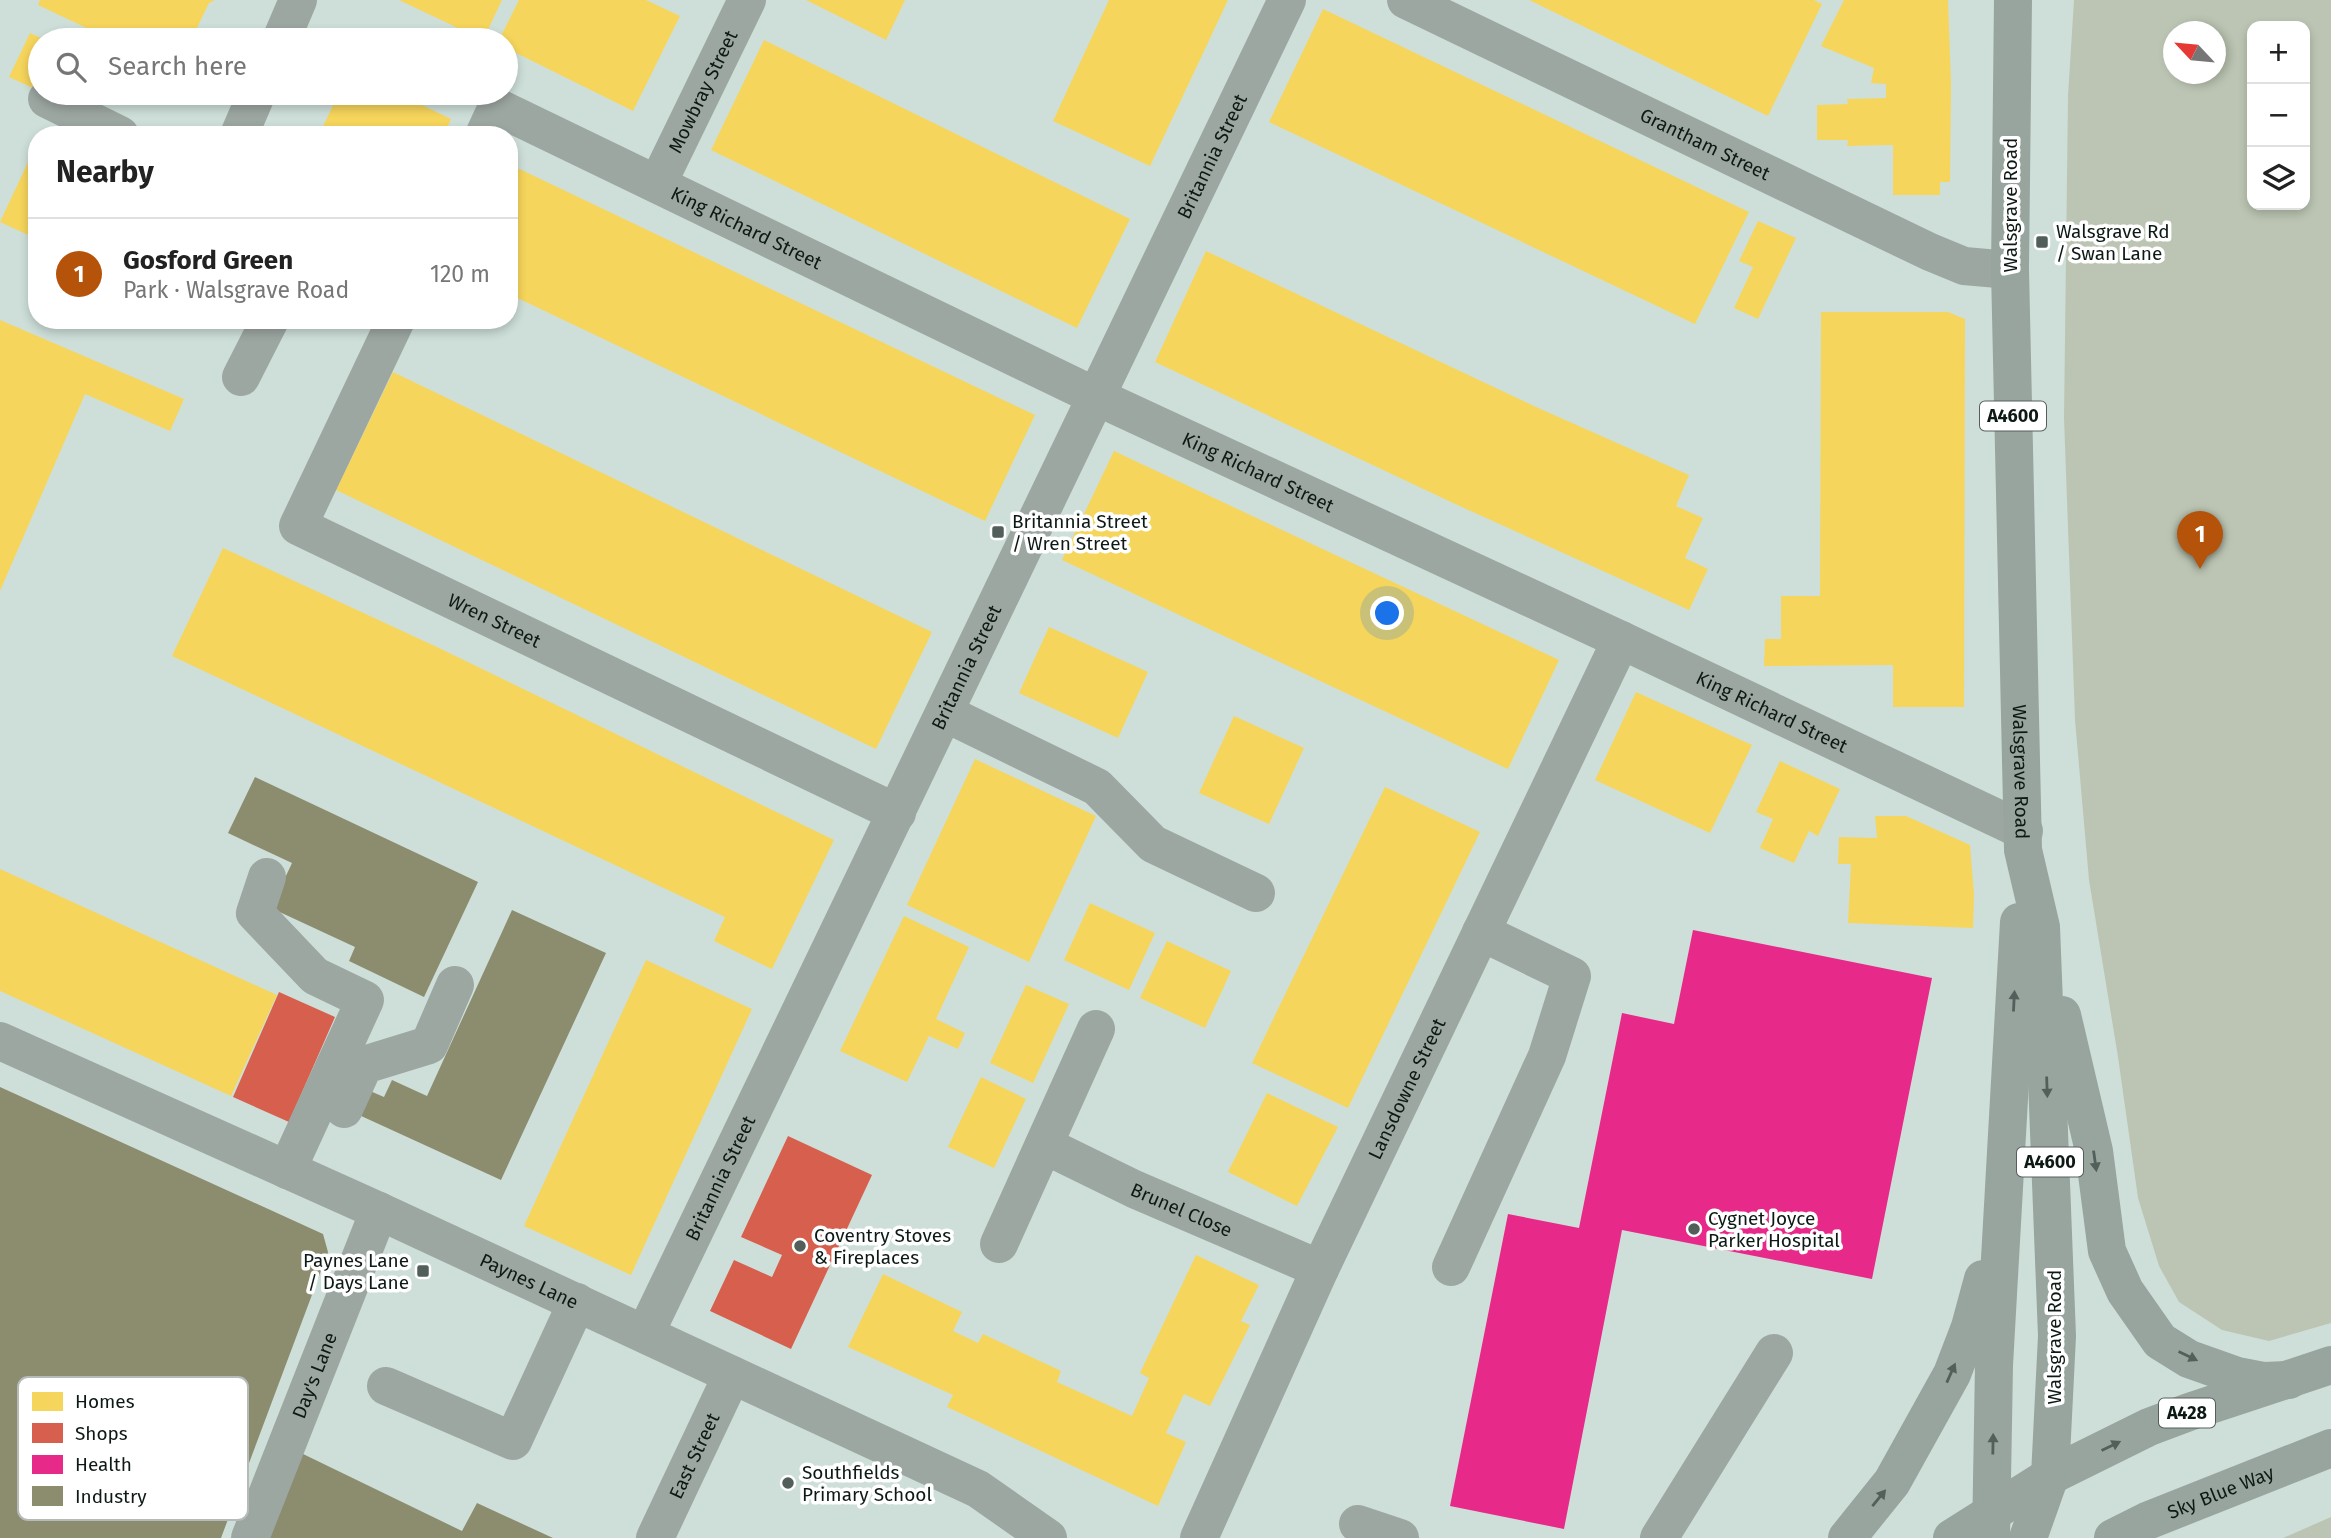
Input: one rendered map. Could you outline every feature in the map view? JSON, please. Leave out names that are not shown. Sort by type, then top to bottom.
[{"type":"highway","name":"Walsgrave Road","points":[[2013,0],[2010,270],[2024,841],[2041,928],[2057,1336],[2050,1476],[2028,1538]]},
{"type":"highway","name":"A4600","points":[[1992,1525],[1994,1366],[2002,1191],[2024,841]]},
{"type":"highway","name":"A4600","points":[[2041,928],[2094,1151],[2107,1251],[2125,1291],[2160,1341],[2189,1359],[2237,1376],[2263,1381],[2290,1380]]},
{"type":"highway","name":"A4600","points":[[1847,1538],[1892,1482],[1952,1374],[1970,1327],[2002,1191]]},
{"type":"highway","name":"A428","points":[[1952,1538],[1992,1525],[2050,1476],[2149,1427],[2331,1366]]},
{"type":"highway","name":"Sky Blue Way","points":[[2113,1538],[2147,1521],[2331,1448]]},
{"type":"street","points":[[286,28],[298,0]]},
{"type":"street","name":"Mowbray Street","points":[[658,183],[747,0]]},
{"type":"street","name":"Britannia Street","points":[[645,1334],[1287,0]]},
{"type":"street","name":"Grantham Street","points":[[1406,0],[1930,252],[1964,266],[2010,270]]},
{"type":"street","points":[[59,105],[102,126]]},
{"type":"street","points":[[243,126],[252,105]]},
{"type":"street","name":"King Richard Street","points":[[518,131],[658,183],[1097,397],[1621,640],[2024,841]]},
{"type":"street","points":[[241,377],[265,329]]},
{"type":"street","name":"Wren Street","points":[[392,329],[298,526],[897,813]]},
{"type":"street","name":"Lansdowne Street","points":[[1199,1538],[1320,1269],[1621,640]]},
{"type":"street","points":[[945,713],[1097,787],[1153,844],[1256,893]]},
{"type":"street","points":[[267,877],[255,913],[315,976],[365,1000],[299,1175]]},
{"type":"street","points":[[1451,1267],[1547,1056],[1572,976],[1481,932]]},
{"type":"street","points":[[299,1175],[364,1065],[429,1045],[455,985]]},
{"type":"street","points":[[999,1244],[1096,1029]]},
{"type":"street","name":"Paynes Lane","points":[[0,1041],[379,1211],[978,1489],[1048,1538]]},
{"type":"street","name":"Brunel Close","points":[[1044,1145],[1134,1189],[1320,1269]]},
{"type":"street","name":"Day's Lane","points":[[250,1538],[379,1211]]},
{"type":"street","points":[[386,1386],[513,1441],[577,1302]]},
{"type":"street","points":[[1660,1538],[1774,1353]]},
{"type":"street","name":"East Street","points":[[656,1538],[732,1375]]},
{"type":"street","points":[[1358,1524],[1399,1538]]},
{"type":"green space","points":[[2074,0],[2331,0],[2331,1323],[2269,1341],[2222,1330],[2179,1302],[2159,1266],[2138,1198],[2089,880],[2075,720],[2064,418],[2068,96]]},
{"type":"green space","points":[[2331,1517],[2331,1538],[2283,1538]]},
{"type":"building: Homes","points":[[40,0],[215,0],[209,3],[197,28],[87,28],[38,5]]},
{"type":"building: Homes","points":[[399,0],[502,0],[489,28],[458,28]]},
{"type":"building: Homes","points":[[519,0],[646,0],[680,16],[633,111],[518,54],[518,28],[505,28]]},
{"type":"building: Homes","points":[[806,0],[905,0],[886,40]]},
{"type":"building: Homes","points":[[1109,0],[1228,0],[1150,166],[1053,121]]},
{"type":"building: Homes","points":[[1529,0],[1814,0],[1822,4],[1768,116]]},
{"type":"building: Homes","points":[[1844,0],[1948,0],[1950,182],[1940,182],[1940,195],[1893,195],[1893,145],[1847,146],[1848,140],[1817,140],[1817,105],[1848,104],[1847,99],[1886,98],[1886,84],[1871,83],[1874,68],[1821,46]]},
{"type":"building: Homes","points":[[1323,9],[1749,212],[1695,324],[1269,122]]},
{"type":"building: Homes","points":[[28,37],[28,86],[9,77]]},
{"type":"building: Homes","points":[[764,40],[1130,219],[1077,328],[711,150]]},
{"type":"building: Homes","points":[[333,105],[422,105],[451,119],[448,126],[323,126]]},
{"type":"building: Homes","points":[[28,162],[28,235],[0,222]]},
{"type":"building: Homes","points":[[518,168],[1035,415],[985,521],[518,298]]},
{"type":"building: Homes","points":[[1758,221],[1796,238],[1758,319],[1734,308],[1753,267],[1739,261]]},
{"type":"building: Homes","points":[[1206,251],[1536,407],[1689,475],[1676,506],[1703,518],[1685,558],[1708,569],[1689,610],[1453,503],[1155,362]]},
{"type":"building: Homes","points":[[1821,312],[1948,312],[1965,319],[1964,707],[1893,707],[1893,665],[1764,666],[1765,639],[1781,639],[1781,596],[1820,596]]},
{"type":"building: Homes","points":[[0,320],[184,399],[170,431],[85,394],[0,591]]},
{"type":"building: Homes","points":[[393,372],[932,632],[876,749],[336,490]]},
{"type":"building: Homes","points":[[1114,451],[1559,660],[1508,769],[1062,560]]},
{"type":"building: Homes","points":[[223,548],[439,648],[834,840],[772,969],[714,941],[725,917],[172,656]]},
{"type":"building: Homes","points":[[1049,627],[1148,672],[1118,738],[1019,693]]},
{"type":"building: Homes","points":[[1636,692],[1752,745],[1710,833],[1595,780]]},
{"type":"building: Homes","points":[[1234,716],[1304,748],[1269,824],[1199,793]]},
{"type":"building: Homes","points":[[975,759],[1096,816],[1029,962],[907,905]]},
{"type":"building: Homes","points":[[1780,761],[1840,789],[1818,836],[1809,831],[1794,863],[1760,848],[1773,819],[1756,812]]},
{"type":"building: Homes","points":[[1385,787],[1480,832],[1348,1108],[1252,1063]]},
{"type":"building: Homes","points":[[1875,816],[1906,816],[1970,845],[1974,895],[1973,928],[1848,923],[1851,864],[1838,864],[1839,837],[1877,838]]},
{"type":"building: Homes","points":[[0,869],[277,995],[231,1096],[0,991]]},
{"type":"building: Homes","points":[[1090,903],[1155,933],[1129,990],[1064,960]]},
{"type":"building: Homes","points":[[904,916],[969,947],[936,1019],[965,1033],[958,1049],[929,1036],[907,1082],[840,1051]]},
{"type":"building: Homes","points":[[1167,941],[1231,971],[1205,1028],[1140,998]]},
{"type":"building: Homes","points":[[646,960],[752,1009],[631,1275],[524,1226]]},
{"type":"building: Homes","points":[[1026,985],[1069,1004],[1033,1083],[990,1063]]},
{"type":"building: Homes","points":[[981,1077],[1026,1099],[994,1168],[948,1147]]},
{"type":"building: Homes","points":[[1267,1093],[1338,1127],[1297,1206],[1228,1172]]},
{"type":"building: Homes","points":[[1196,1255],[1259,1285],[1241,1321],[1250,1325],[1210,1406],[1184,1394],[1166,1433],[1186,1442],[1158,1506],[947,1407],[953,1395],[848,1347],[883,1274],[962,1312],[953,1331],[978,1343],[983,1334],[1061,1371],[1057,1382],[1132,1416],[1149,1378],[1140,1373]]},
{"type":"building: Shops","points":[[279,992],[335,1017],[289,1122],[233,1097]]},
{"type":"building: Shops","name":"Coventry Stoves & Fireplaces","points":[[788,1136],[872,1175],[791,1349],[710,1311],[734,1260],[772,1277],[782,1255],[741,1237]]},
{"type":"building: Health","name":"Cygnet Joyce Parker Hospital","points":[[1693,930],[1932,978],[1872,1279],[1622,1230],[1564,1529],[1450,1506],[1508,1214],[1579,1228],[1622,1013],[1674,1024]]},
{"type":"building: Industry","points":[[255,777],[478,882],[424,997],[349,961],[355,947],[271,908],[292,863],[228,833]]},
{"type":"building: Industry","points":[[512,910],[606,953],[501,1180],[359,1115],[370,1091],[384,1097],[392,1080],[427,1096]]},
{"type":"building: Industry","points":[[0,1087],[323,1234],[328,1252],[248,1466],[248,1377],[18,1377],[18,1520],[228,1520],[221,1538],[0,1538]]},
{"type":"building: Industry","points":[[301,1453],[462,1531],[477,1503],[553,1538],[267,1538]]},
{"type":"place","name":"Walsgrave Rd / Swan Lane","points":[[2042,242]]},
{"type":"place","name":"Britannia Street / Wren Street","points":[[998,532]]},
{"type":"place","name":"Gosford Green","points":[[2200,569]]},
{"type":"place","name":"Cygnet Joyce Parker Hospital","points":[[1694,1229]]},
{"type":"place","name":"Coventry Stoves & Fireplaces","points":[[800,1246]]},
{"type":"place","name":"Paynes Lane / Days Lane","points":[[423,1271]]},
{"type":"place","name":"Southfields Primary School","points":[[788,1483]]}]
